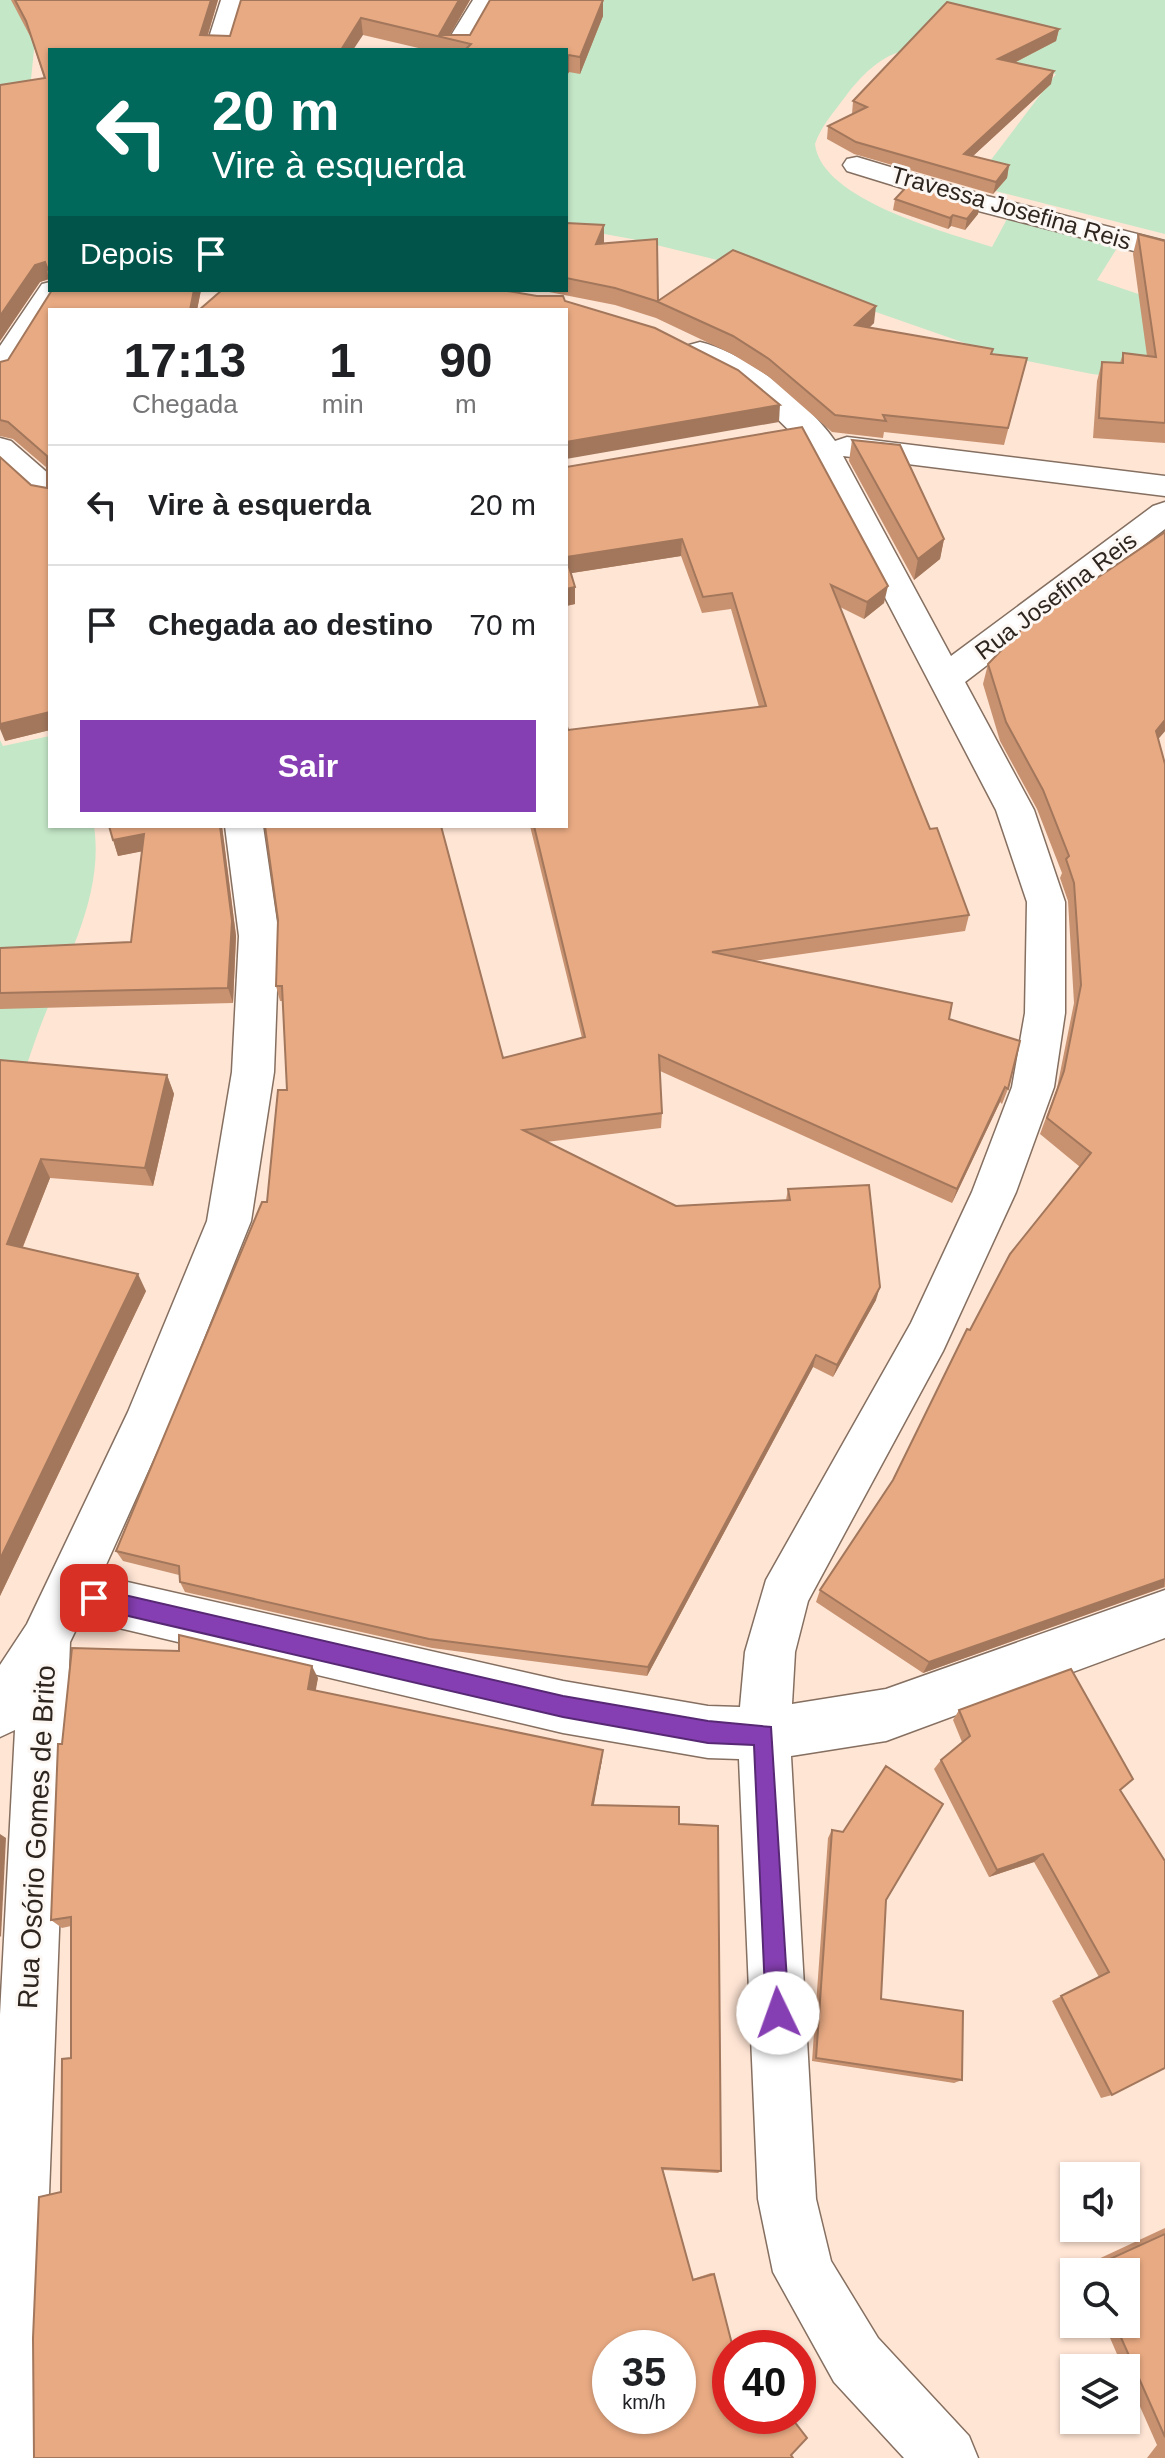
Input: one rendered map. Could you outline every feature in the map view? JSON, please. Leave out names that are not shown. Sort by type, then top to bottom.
[{"type":"street","points":[[219,48],[234,0]]},
{"type":"street","points":[[456,48],[486,0]]},
{"type":"street","name":"Travessa Josefina Reis","points":[[857,165],[977,202],[1165,250]]},
{"type":"street","points":[[0,369],[51,292]]},
{"type":"street","points":[[674,338],[768,391],[803,436],[946,678],[1015,810],[1046,902],[1045,1013],[1035,1072],[994,1192],[927,1337],[815,1535],[784,1597],[770,1652],[764,1734],[787,2199],[803,2272],[856,2360],[947,2458]]},
{"type":"street","points":[[803,436],[1165,486]]},
{"type":"street","points":[[0,448],[48,491]]},
{"type":"street","name":"Rua Josefina Reis","points":[[946,678],[1165,513]]},
{"type":"street","name":"Rua Osório Gomes de Brito","points":[[8,2458],[45,1641],[149,1418],[229,1221],[253,1072],[259,936],[244,828]]},
{"type":"street","points":[[68,1592],[563,1707],[708,1732],[764,1734],[886,1715],[1165,1614]]},
{"type":"street","points":[[0,1711],[45,1641]]},
{"type":"green space","points":[[0,0],[39,0],[28,109],[0,111]]},
{"type":"green space","points":[[604,0],[1165,0],[1165,234],[972,185],[1056,74],[942,50],[899,52],[872,67],[858,82],[828,119],[815,144],[822,164],[839,182],[888,211],[917,223],[992,247],[1007,219],[1119,245],[1097,280],[1165,303],[1165,382],[1092,374],[1002,356],[750,268],[632,239],[568,227],[568,71],[591,32]]},
{"type":"green space","points":[[48,736],[48,828],[94,828],[96,854],[87,908],[36,1038],[0,1149],[0,740],[3,746]]},
{"type":"building","points":[[15,0],[211,0],[200,35],[230,36],[241,0],[459,0],[439,35],[470,35],[490,0],[603,0],[580,57],[568,57],[568,48],[467,48],[471,44],[361,18],[342,48],[48,48],[48,270],[45,262],[35,265],[0,316],[0,85],[45,78],[26,21]]},
{"type":"building","points":[[947,2],[1059,29],[998,59],[1054,71],[964,154],[1009,165],[996,182],[856,142],[828,126],[867,107],[853,101]]},
{"type":"building","points":[[911,182],[980,203],[967,219],[953,215],[950,218],[895,199]]},
{"type":"building","points":[[568,223],[604,225],[596,244],[657,239],[658,301],[733,250],[876,306],[855,325],[993,349],[991,354],[1027,358],[1008,428],[883,415],[886,421],[835,415],[769,359],[733,336],[656,301],[568,278]]},
{"type":"building","points":[[1138,234],[1165,241],[1165,423],[1099,418],[1102,362],[1123,363],[1123,353],[1156,357]]},
{"type":"building","points":[[51,292],[194,292],[190,308],[48,308],[48,712],[0,724],[0,457],[31,485],[47,488],[47,456],[8,422],[0,420],[0,362],[8,360]]},
{"type":"building","points":[[220,292],[514,292],[563,296],[565,301],[655,328],[738,370],[780,405],[568,442],[568,308],[201,308]]},
{"type":"building","points":[[802,427],[888,586],[867,602],[831,585],[930,829],[937,828],[969,915],[712,952],[952,1003],[949,1019],[1020,1041],[1008,1089],[1005,1087],[957,1189],[659,1055],[662,1113],[523,1130],[676,1206],[790,1200],[788,1189],[869,1185],[880,1287],[837,1365],[816,1355],[648,1667],[429,1639],[180,1582],[179,1566],[116,1551],[262,1202],[267,1202],[278,1090],[287,1090],[282,986],[276,986],[278,920],[265,828],[442,828],[503,1058],[585,1037],[534,828],[568,828],[568,730],[766,706],[732,593],[703,597],[682,539],[568,557],[568,467]]},
{"type":"building","points":[[852,440],[900,445],[944,539],[918,559]]},
{"type":"building","points":[[1165,532],[1165,720],[1156,731],[1165,764],[1165,1579],[929,1662],[820,1590],[893,1480],[967,1329],[970,1330],[1010,1254],[1091,1153],[1047,1118],[1064,1071],[1081,985],[1074,883],[1066,859],[1069,856],[1043,790],[1006,722],[988,664],[1023,628]]},
{"type":"building","points":[[568,564],[575,587],[568,589]]},
{"type":"building","points":[[110,828],[220,828],[232,921],[228,988],[0,993],[0,948],[131,942],[144,834],[113,840]]},
{"type":"building","points":[[0,1060],[167,1075],[145,1168],[41,1159],[7,1244],[138,1274],[0,1559]]},
{"type":"building","points":[[179,1635],[312,1666],[308,1689],[603,1750],[592,1805],[679,1807],[679,1824],[718,1826],[721,2171],[662,2168],[693,2280],[714,2274],[728,2330],[712,2330],[712,2434],[804,2434],[807,2438],[791,2455],[793,2458],[34,2458],[33,2338],[39,2197],[61,2192],[62,2059],[71,2058],[71,1917],[51,1920],[58,1744],[62,1744],[72,1648],[179,1651]]},
{"type":"building","points":[[1071,1669],[1133,1779],[1120,1790],[1165,1861],[1165,2068],[1112,2095],[1061,1996],[1109,1972],[1043,1854],[997,1870],[941,1760],[970,1736],[959,1710]]},
{"type":"building","points":[[886,1766],[943,1804],[886,1900],[881,1999],[963,2011],[962,2080],[816,2058],[832,1830],[843,1832]]},
{"type":"building","points":[[1165,2234],[1165,2437],[1140,2380],[1140,2354],[1128,2354],[1121,2338],[1140,2338],[1140,2258],[1112,2258]]},
{"type":"route","points":[[94,1598],[563,1707],[708,1732],[764,1734],[778,2013]]}]
